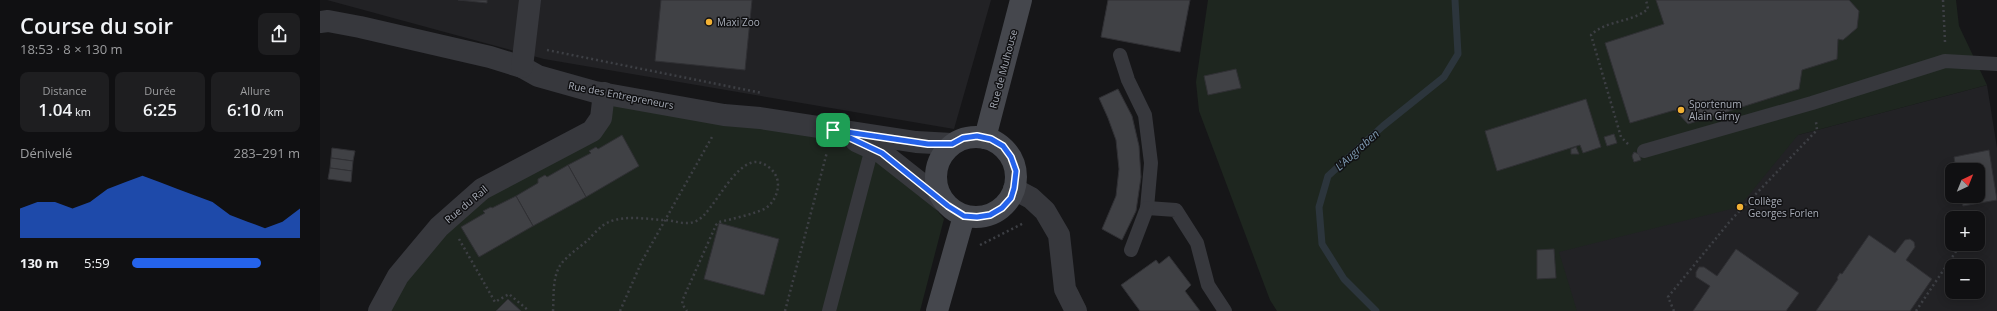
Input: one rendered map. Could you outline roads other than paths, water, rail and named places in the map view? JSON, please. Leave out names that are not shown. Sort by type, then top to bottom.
[{"type":"main road","name":"Rue de Mulhouse","points":[[985,138],[1021,0]]},
{"type":"main road","points":[[977,136],[985,138],[991,139],[1003,146],[1011,157],[1016,171],[1014,188],[1011,198],[1002,208],[990,215],[977,217],[964,216],[953,210],[944,201],[938,190],[936,171],[943,153],[952,144],[963,138],[977,136]]},
{"type":"main road","points":[[937,311],[964,216]]},
{"type":"street","points":[[522,67],[530,0]]},
{"type":"street","name":"Rue des Entrepreneurs","points":[[320,22],[328,21],[360,27],[490,57],[522,67],[538,76],[604,93],[724,115],[760,118],[928,144],[952,144]]},
{"type":"street","name":"Rue du Rail","points":[[379,311],[398,276],[439,227],[482,189],[592,131],[601,118],[604,93]]},
{"type":"street","name":"Rue des Entrepreneurs","points":[[833,130],[882,153],[944,201]]},
{"type":"street","points":[[1014,188],[1031,198],[1045,211],[1060,235],[1065,289],[1076,311]]},
{"type":"lane","points":[[1120,55],[1128,80],[1144,115],[1151,163],[1147,208],[1131,250]]},
{"type":"lane","points":[[1644,151],[1812,103],[1945,61],[1997,64]]},
{"type":"lane","points":[[829,311],[872,148]]},
{"type":"lane","points":[[1147,208],[1176,210],[1198,243],[1208,285],[1225,311]]},
{"type":"waterway","name":"L'Augraben","points":[[1376,311],[1344,279],[1322,244],[1319,207],[1328,176],[1383,126],[1444,77],[1458,54],[1455,0]]},
{"type":"place","name":"Maxi Zoo","points":[[709,22]]},
{"type":"place","name":"Sportenum Alain Girny","points":[[1681,110]]},
{"type":"place","name":"Collège Georges Forlen","points":[[1740,207]]}]
